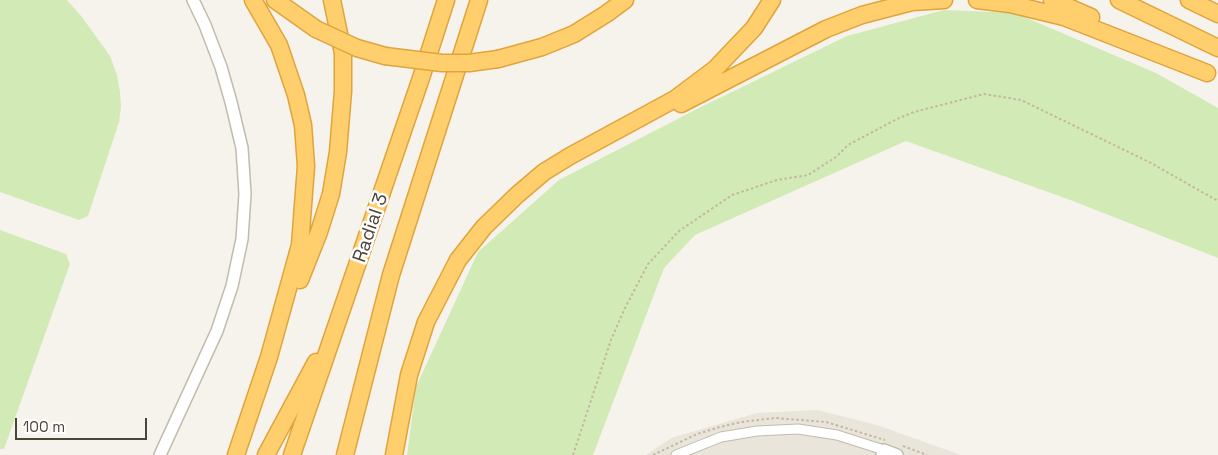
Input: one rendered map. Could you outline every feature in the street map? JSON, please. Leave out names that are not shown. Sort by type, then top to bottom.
[{"type":"highway","points":[[236,455],[269,357],[300,245],[306,166],[303,125],[296,95],[279,45],[253,0]]},
{"type":"highway","points":[[275,0],[316,29],[357,48],[385,56],[442,63],[469,63],[498,59],[542,47],[574,34],[625,0]]},
{"type":"highway","points":[[269,357],[319,232],[331,194],[338,152],[343,92],[343,53],[332,0]]},
{"type":"highway","name":"Radial 3","points":[[292,455],[340,319],[446,0]]},
{"type":"highway","name":"Radial 3","points":[[345,455],[391,275],[479,0]]},
{"type":"highway","points":[[394,455],[410,376],[426,322],[458,260],[484,227],[516,195],[544,172],[675,98],[715,69],[754,28],[772,0]]},
{"type":"highway","points":[[570,156],[619,137],[826,29],[862,15],[891,7],[912,2],[944,0]]},
{"type":"highway","points":[[977,0],[1010,4],[1064,17],[1212,76]]},
{"type":"highway","points":[[1052,0],[1212,76]]},
{"type":"highway","points":[[1119,0],[1218,48]]},
{"type":"highway","points":[[1189,0],[1218,14]]},
{"type":"highway","points":[[266,455],[340,319]]},
{"type":"street","points":[[160,455],[217,331],[232,286],[242,239],[245,194],[242,148],[232,102],[221,67],[206,25],[193,0]]},
{"type":"street","points":[[676,455],[721,437],[757,431],[798,429],[837,435],[883,452],[898,455]]},
{"type":"path","points":[[573,455],[611,340],[624,310],[648,264],[679,231],[732,195],[777,180],[808,176],[836,158],[848,145],[914,112],[984,94],[1021,100],[1149,162],[1218,201]]},
{"type":"shaded area","points":[[817,410],[877,425],[961,455],[646,455],[671,438],[757,413]]},
{"type":"green space","points":[[0,0],[67,0],[82,17],[110,56],[117,75],[121,107],[119,122],[88,216],[79,220],[0,192]]},
{"type":"green space","points":[[944,10],[1015,13],[1156,73],[1218,108],[1218,258],[1073,201],[906,141],[695,235],[664,268],[593,455],[407,455],[416,387],[478,252],[559,180],[697,109],[847,36]]},
{"type":"green space","points":[[0,230],[66,254],[70,264],[4,449],[0,449]]}]
